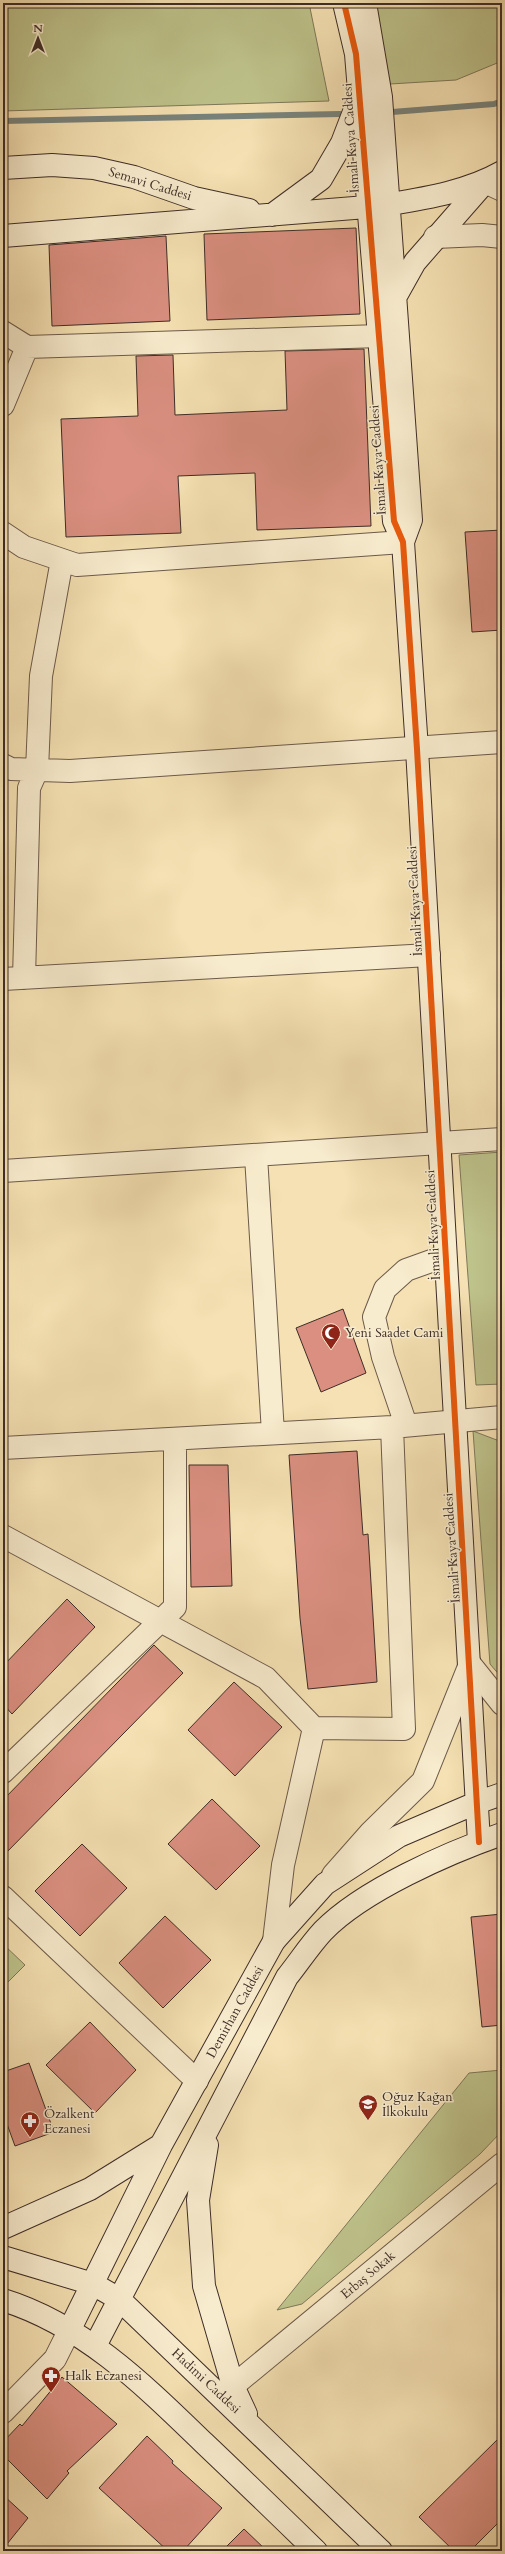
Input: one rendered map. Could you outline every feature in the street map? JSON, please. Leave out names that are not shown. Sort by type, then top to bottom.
[{"type":"street","name":"İsmali Kaya Caddesi","points":[[344,3],[356,54],[359,98],[396,296],[411,520],[403,542]]},
{"type":"street","name":"İsmali Kaya Caddesi","points":[[365,3],[381,97],[379,206],[380,336],[394,521],[403,542],[417,749],[479,1842]]},
{"type":"street","points":[[272,215],[321,179],[342,143],[359,98]]},
{"type":"street","name":"Semavi Caddesi","points":[[3,168],[52,165],[94,168],[134,177],[194,198],[272,215]]},
{"type":"street","points":[[396,296],[414,262],[435,237],[496,181]]},
{"type":"street","name":"Semavi Caddesi","points":[[3,236],[379,206],[434,196],[496,181]]},
{"type":"street","points":[[435,237],[482,235],[502,237]]},
{"type":"street","points":[[4,331],[28,347],[380,336]]},
{"type":"street","points":[[3,405],[28,347]]},
{"type":"street","points":[[3,534],[24,547],[77,565],[403,542]]},
{"type":"street","points":[[24,978],[29,788],[37,770],[41,676],[62,560]]},
{"type":"street","points":[[3,765],[11,769],[70,771],[417,749],[502,742]]},
{"type":"street","points":[[3,979],[429,954]]},
{"type":"street","points":[[3,1171],[440,1144],[502,1138]]},
{"type":"street","points":[[256,1156],[273,1432]]},
{"type":"street","points":[[3,1536],[266,1678],[314,1728],[404,1729],[399,1426],[374,1317],[385,1289],[406,1270],[445,1256]]},
{"type":"street","points":[[3,1448],[399,1426],[502,1417]]},
{"type":"street","points":[[3,1772],[159,1620],[175,1607],[175,1439]]},
{"type":"street","points":[[325,1884],[372,1832],[423,1781],[470,1664],[502,1704]]},
{"type":"street","points":[[274,1941],[283,1865],[314,1728]]},
{"type":"street","name":"Demirhan Caddesi","points":[[3,2412],[55,2359],[161,2145],[274,1941],[325,1884],[399,1836],[476,1803],[502,1794]]},
{"type":"street","points":[[95,2346],[287,1977],[324,1931],[376,1890],[479,1842],[502,1834]]},
{"type":"street","points":[[3,1897],[197,2081]]},
{"type":"street","points":[[211,2125],[198,2200],[204,2286],[233,2386],[250,2423]]},
{"type":"street","points":[[3,2228],[90,2189],[161,2145]]},
{"type":"street","name":"Erbaş Sokak","points":[[233,2386],[502,2164]]},
{"type":"street","name":"Hadimi Caddesi","points":[[3,2257],[93,2284],[119,2299],[250,2423],[381,2551]]},
{"type":"street","points":[[3,2300],[70,2329],[95,2346],[158,2399],[316,2551]]},
{"type":"green space","points":[[3,3],[309,3],[329,101],[3,111]]},
{"type":"green space","points":[[374,3],[502,3],[502,61],[456,80],[390,84]]},
{"type":"green space","points":[[502,1152],[502,1384],[476,1385],[459,1155]]},
{"type":"green space","points":[[473,1431],[502,1442],[502,1678],[490,1664]]},
{"type":"green space","points":[[3,1944],[25,1965],[3,1987]]},
{"type":"green space","points":[[502,2070],[502,2131],[480,2154],[302,2304],[277,2310],[469,2073]]},
{"type":"building","points":[[356,228],[360,314],[207,320],[204,234]]},
{"type":"building","points":[[166,236],[170,321],[52,326],[49,245]]},
{"type":"building","points":[[364,349],[371,526],[257,530],[255,473],[178,476],[181,533],[66,537],[61,419],[138,416],[136,356],[173,355],[175,415],[287,410],[285,351]]},
{"type":"building","points":[[502,530],[502,630],[472,632],[465,532]]},
{"type":"building","name":"Yeni Saadet Cami","points":[[343,1309],[366,1373],[321,1392],[296,1328]]},
{"type":"building","points":[[357,1451],[363,1535],[368,1534],[377,1682],[308,1689],[300,1618],[289,1455]]},
{"type":"building","points":[[189,1465],[228,1465],[232,1586],[191,1587]]},
{"type":"building","points":[[67,1599],[95,1627],[12,1714],[3,1704],[3,1666]]},
{"type":"building","points":[[154,1645],[183,1673],[3,1856],[3,1800]]},
{"type":"building","points":[[234,1682],[282,1727],[235,1776],[188,1730]]},
{"type":"building","points":[[212,1799],[260,1846],[216,1890],[168,1844]]},
{"type":"building","points":[[82,1844],[127,1888],[80,1936],[35,1891]]},
{"type":"building","points":[[502,1914],[502,2025],[482,2027],[471,1917]]},
{"type":"building","points":[[165,1916],[211,1960],[163,2008],[119,1963]]},
{"type":"building","points":[[90,2022],[136,2070],[95,2113],[46,2065]]},
{"type":"building","points":[[29,2063],[54,2132],[15,2146],[3,2113],[3,2072]]},
{"type":"building","points":[[62,2377],[117,2424],[67,2471],[69,2473],[47,2499],[3,2455],[3,2442],[20,2424],[22,2426]]},
{"type":"building","points":[[502,2435],[502,2519],[470,2551],[454,2551],[419,2517]]},
{"type":"building","points":[[147,2436],[173,2461],[172,2463],[222,2508],[183,2551],[168,2551],[99,2488]]},
{"type":"building","points":[[3,2495],[28,2518],[3,2549]]},
{"type":"building","points":[[244,2529],[267,2551],[222,2551]]},
{"type":"waterway","points":[[392,112],[494,104],[502,101]]},
{"type":"waterway","points":[[3,121],[340,114]]},
{"type":"cycle path","points":[[344,3],[356,54],[394,521],[403,542],[417,749],[479,1842]]},
{"type":"place","name":"Yeni Saadet Cami","points":[[331,1350]]},
{"type":"place","name":"Oğuz Kağan İlkokulu","points":[[368,2121]]},
{"type":"place","name":"Özalkent Eczanesi","points":[[30,2138]]},
{"type":"place","name":"Halk Eczanesi","points":[[51,2393]]}]
